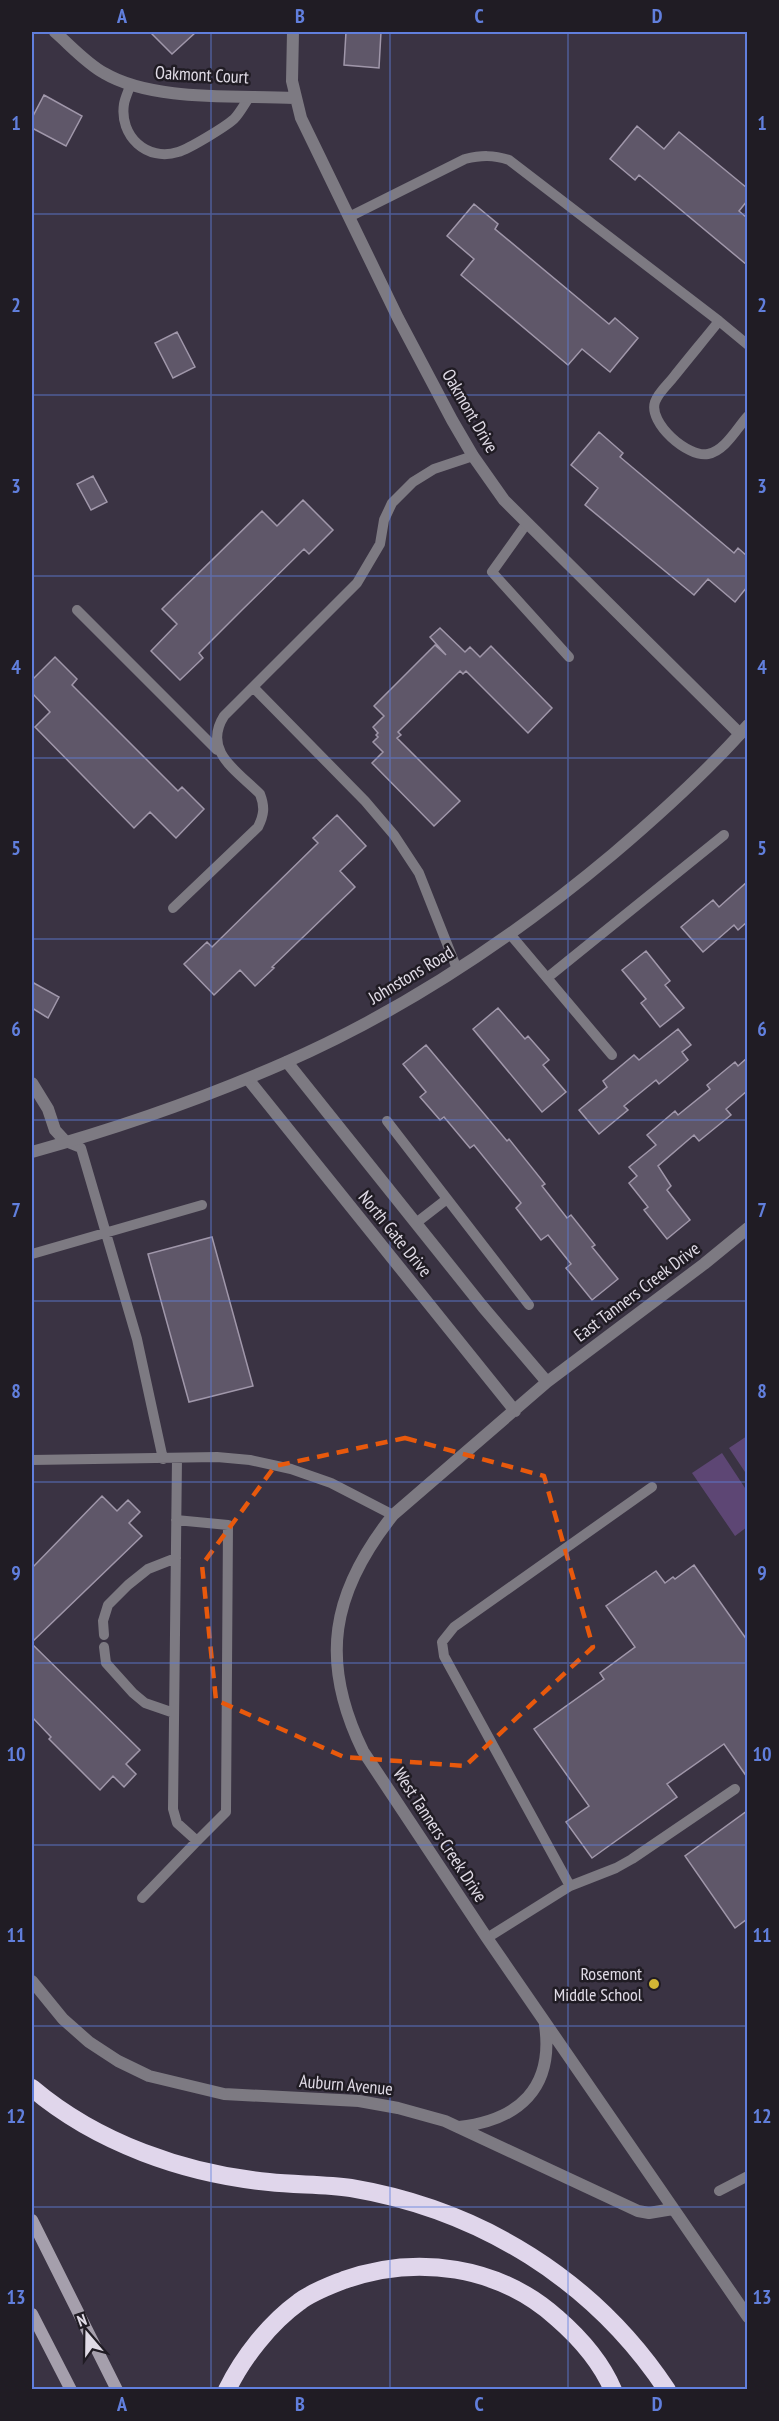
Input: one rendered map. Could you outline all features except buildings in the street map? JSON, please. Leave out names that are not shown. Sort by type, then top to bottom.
[{"type":"highway","points":[[32,2088],[84,2124],[127,2146],[182,2166],[231,2177],[349,2188],[398,2198],[446,2212],[491,2232],[535,2257],[575,2286],[612,2320],[650,2364],[667,2390]]},
{"type":"highway","points":[[227,2390],[251,2351],[271,2327],[299,2302],[330,2285],[361,2274],[394,2267],[422,2265],[456,2269],[489,2277],[537,2301],[572,2330],[613,2390]]},
{"type":"main road","points":[[32,2220],[117,2390]]},
{"type":"main road","points":[[32,2314],[70,2390]]},
{"type":"street","name":"Oakmont Court","points":[[55,32],[102,72],[130,86],[155,92],[294,98]]},
{"type":"street","name":"Oakmont Drive","points":[[292,32],[292,81],[294,98],[301,118],[398,318],[473,456],[504,500],[744,730]]},
{"type":"street","name":"Johnstons Road","points":[[32,1152],[137,1120],[248,1079],[364,1024],[457,969],[510,934],[575,886],[656,817],[744,730]]},
{"type":"street","name":"North Gate Drive","points":[[287,1062],[547,1382]]},
{"type":"street","name":"North Gate Drive","points":[[248,1079],[515,1411]]},
{"type":"street","points":[[32,1083],[48,1108],[55,1130],[66,1142]]},
{"type":"street","name":"East Tanners Creek Drive","points":[[547,1382],[704,1264],[747,1228]]},
{"type":"street","name":"West Tanners Creek Drive","points":[[547,1382],[393,1515],[374,1540],[357,1569],[344,1600],[335,1653],[339,1685],[349,1722],[363,1751],[487,1938],[747,2317]]},
{"type":"street","name":"Auburn Avenue","points":[[32,1981],[63,2019],[89,2042],[118,2061],[149,2076],[224,2094],[359,2102],[398,2108],[445,2121],[638,2211],[649,2213],[673,2209]]},
{"type":"street","points":[[458,2127],[497,2119],[517,2108],[530,2096],[540,2078],[545,2062],[547,2042],[544,2021]]},
{"type":"lane","points":[[130,86],[124,105],[125,122],[129,135],[138,146],[149,153],[166,155],[180,152],[235,118],[250,96]]},
{"type":"lane","points":[[349,217],[465,159],[480,155],[494,155],[509,160],[747,345]]},
{"type":"lane","points":[[719,321],[658,395],[654,412],[657,422],[687,450],[698,454],[710,454],[720,449],[747,416]]},
{"type":"lane","points":[[218,750],[215,739],[217,726],[224,716],[357,583],[380,544],[384,520],[392,503],[413,482],[434,469],[473,456]]},
{"type":"lane","points":[[527,523],[492,572],[569,657]]},
{"type":"lane","points":[[77,610],[218,750],[260,795],[264,804],[263,816],[258,826],[173,908]]},
{"type":"lane","points":[[253,687],[365,801],[394,835],[419,873],[457,969]]},
{"type":"lane","points":[[547,978],[724,834]]},
{"type":"lane","points":[[510,934],[612,1055]]},
{"type":"lane","points":[[387,1121],[529,1305]]},
{"type":"lane","points":[[66,1142],[81,1148],[137,1339],[163,1459]]},
{"type":"lane","points":[[416,1223],[447,1199]]},
{"type":"lane","points":[[32,1254],[202,1205]]},
{"type":"lane","points":[[177,1458],[173,1809],[177,1823],[197,1841]]},
{"type":"lane","points":[[32,1460],[239,1459],[291,1469],[331,1483],[393,1515]]},
{"type":"lane","points":[[570,1886],[444,1656],[442,1642],[453,1627],[652,1487]]},
{"type":"lane","points":[[142,1898],[226,1812],[228,1525],[176,1520]]},
{"type":"lane","points":[[104,1635],[103,1621],[108,1605],[148,1569],[176,1558]]},
{"type":"lane","points":[[104,1647],[106,1663],[133,1694],[145,1703],[174,1713]]},
{"type":"lane","points":[[487,1938],[570,1886],[616,1868],[632,1859],[735,1789]]},
{"type":"lane","points":[[719,2191],[747,2176]]},
{"type":"highlighted area","points":[[405,1438],[544,1476],[593,1647],[465,1766],[344,1757],[216,1700],[202,1565],[275,1466]]},
{"type":"shaded area","points":[[747,1436],[747,1475],[729,1448]]},
{"type":"shaded area","points":[[722,1453],[747,1491],[747,1527],[735,1536],[692,1473]]},
{"type":"place","name":"Rosemont Middle School","points":[[654,1984]]}]
